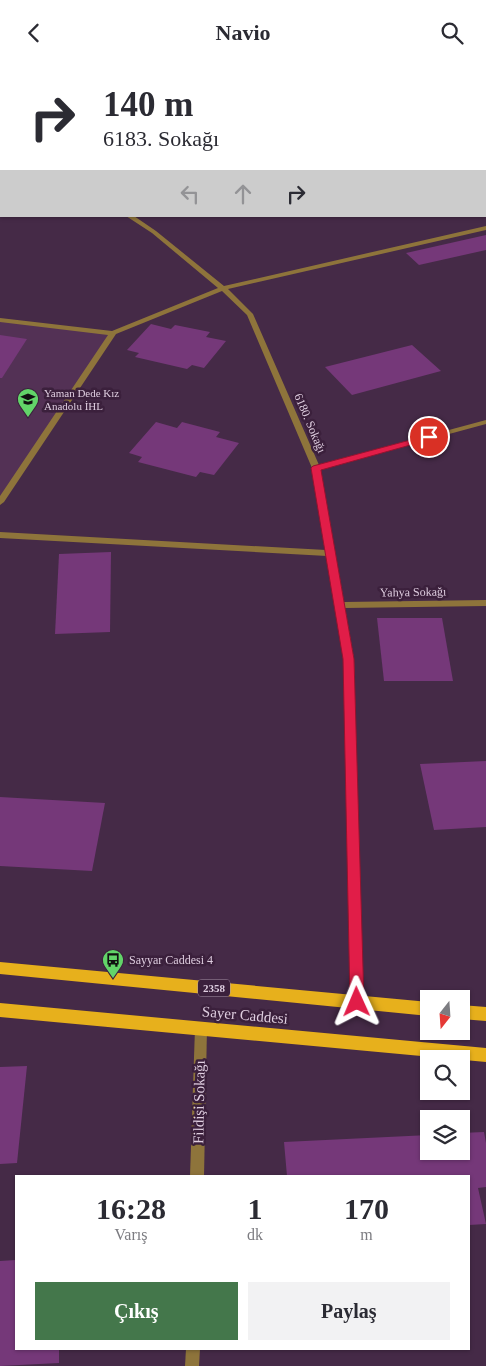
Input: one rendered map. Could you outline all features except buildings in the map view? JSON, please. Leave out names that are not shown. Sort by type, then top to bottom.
[{"type":"main road","name":"Sayer Caddesi","points":[[0,968],[420,1008]]},
{"type":"main road","name":"Sayer Caddesi","points":[[0,1010],[486,1055]]},
{"type":"main road","points":[[470,1013],[486,1014]]},
{"type":"street","name":"6180. Sokağı","points":[[131,217],[154,232],[223,288],[250,314],[316,468],[349,659],[357,1002]]},
{"type":"street","points":[[0,320],[113,333],[223,288],[486,228]]},
{"type":"street","points":[[0,502],[113,333]]},
{"type":"street","points":[[316,468],[486,422]]},
{"type":"street","points":[[0,535],[330,553]]},
{"type":"street","name":"Yahya Sokağı","points":[[340,605],[486,603]]},
{"type":"street","name":"Fildişi Sokağı","points":[[197,1175],[201,1029]]},
{"type":"street","points":[[192,1366],[193,1350]]},
{"type":"shaded area","name":"Yaman Dede Kız Anadolu İHL","points":[[0,320],[113,333],[0,502]]},
{"type":"place","name":"Yaman Dede Kız Anadolu İHL","points":[[28,418]]},
{"type":"place","name":"Sayyar Caddesi 4","points":[[113,979]]},
{"type":"route","points":[[357,1002],[349,659],[316,468],[429,437]]}]
